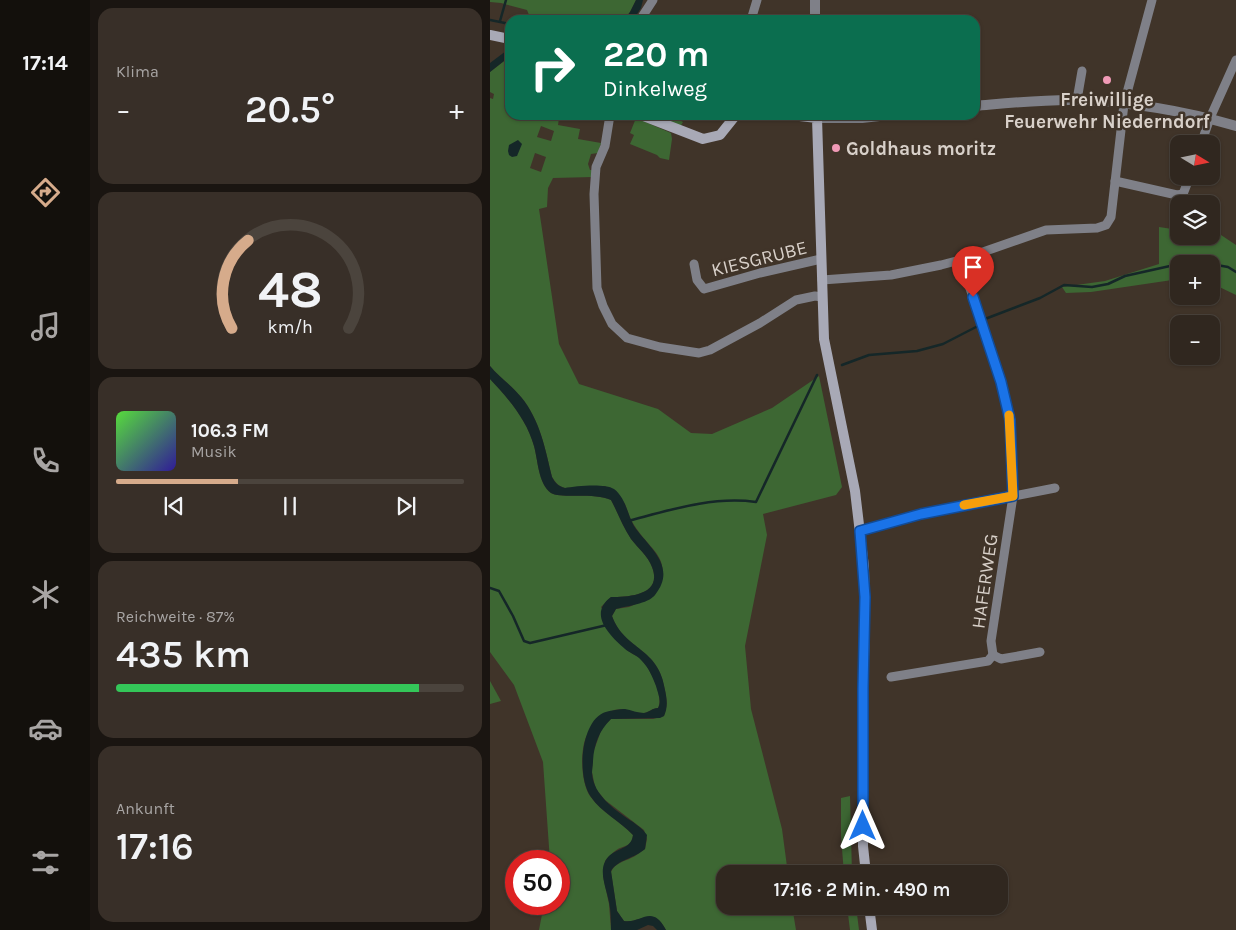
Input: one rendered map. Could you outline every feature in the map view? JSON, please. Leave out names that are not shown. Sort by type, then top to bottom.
[{"type":"main road","points":[[490,35],[505,38]]},
{"type":"main road","points":[[654,120],[703,139],[720,135],[732,120]]},
{"type":"main road","points":[[816,120],[824,339],[850,465],[860,531],[865,597],[863,846],[865,865]]},
{"type":"main road","points":[[870,915],[872,930]]},
{"type":"street","points":[[643,15],[653,0]]},
{"type":"street","points":[[753,15],[758,0]]},
{"type":"street","points":[[815,0],[815,15]]},
{"type":"street","points":[[822,280],[891,275],[960,260],[1046,230],[1097,228],[1106,225],[1111,217],[1124,104],[1152,0]]},
{"type":"street","points":[[1204,135],[1236,60]]},
{"type":"street","points":[[1077,100],[1082,71]]},
{"type":"street","points":[[980,106],[1077,100],[1167,109],[1210,118],[1236,126]]},
{"type":"street","points":[[609,120],[606,146],[596,167],[594,194],[597,288],[612,324],[628,338],[660,347],[699,353],[710,350],[760,323],[796,300],[815,296],[822,297]]},
{"type":"street","points":[[1115,181],[1177,195],[1182,194],[1187,185]]},
{"type":"street","name":"KIESGRUBE","points":[[694,264],[697,280],[704,289],[760,273],[821,259]]},
{"type":"street","name":"HAFERWEG","points":[[960,260],[986,334],[1001,382],[1010,420],[1013,496],[991,641],[993,655]]},
{"type":"street","points":[[860,531],[921,514],[1055,488]]},
{"type":"street","points":[[891,677],[988,661],[993,655],[1001,659],[1040,652]]},
{"type":"green space","points":[[490,0],[636,0],[628,15],[529,15],[527,10],[490,2]]},
{"type":"green space","points":[[505,60],[505,120],[559,120],[558,125],[580,129],[578,139],[601,143],[598,153],[591,154],[588,164],[590,170],[593,170],[593,177],[553,178],[548,188],[547,207],[539,209],[559,344],[579,384],[658,409],[691,433],[712,434],[772,408],[819,376],[842,487],[836,495],[763,514],[767,535],[745,646],[751,709],[782,829],[787,865],[716,865],[716,915],[794,915],[796,930],[666,930],[656,918],[646,917],[624,921],[617,911],[611,872],[617,865],[645,849],[647,839],[644,830],[605,800],[596,789],[592,772],[593,753],[602,728],[611,719],[653,719],[664,716],[666,698],[664,686],[655,663],[624,636],[612,616],[616,609],[629,607],[654,596],[663,573],[662,564],[654,550],[634,525],[625,504],[613,492],[605,486],[565,488],[556,483],[552,477],[541,435],[528,406],[490,366],[490,98],[493,99],[494,94],[490,92],[490,72]],"holes":[[[541,126],[554,131],[551,141],[537,137]],[[535,153],[546,157],[541,172],[530,168]]]},
{"type":"green space","points":[[635,120],[641,120],[671,133],[669,160],[660,158],[630,144],[634,135],[630,133]]},
{"type":"green space","points":[[666,120],[680,120],[683,122],[680,127]]},
{"type":"green space","points":[[1159,227],[1170,229],[1170,245],[1220,245],[1221,235],[1236,245],[1236,295],[1220,287],[1220,255],[1170,255],[1170,280],[1091,292],[1066,293],[1062,287],[1105,281],[1159,264]]},
{"type":"green space","points":[[490,379],[510,402],[527,427],[534,446],[539,471],[547,489],[556,495],[596,496],[611,500],[631,539],[650,563],[654,576],[653,584],[649,589],[635,595],[611,597],[601,607],[621,643],[628,651],[641,659],[648,669],[658,690],[658,708],[644,713],[619,709],[610,712],[587,735],[583,751],[583,776],[590,796],[594,802],[633,835],[630,843],[616,850],[605,861],[603,876],[609,904],[611,930],[539,930],[542,915],[570,915],[570,850],[549,850],[543,762],[514,685],[490,652]]},
{"type":"green space","points":[[490,681],[501,701],[490,704]]},
{"type":"green space","points":[[850,796],[852,865],[843,865],[841,798]]},
{"type":"green space","points":[[848,915],[857,915],[859,930],[850,930]]},
{"type":"shaded area","points":[[636,0],[643,0],[636,15],[628,15]]},
{"type":"shaded area","points":[[505,52],[505,60],[490,72],[490,63]]},
{"type":"shaded area","points":[[518,140],[522,144],[517,156],[512,157],[508,151],[509,145]]},
{"type":"shaded area","points":[[490,366],[528,406],[541,435],[552,477],[556,483],[565,488],[597,486],[614,489],[624,501],[634,526],[653,549],[662,566],[661,585],[652,598],[642,603],[616,609],[612,616],[625,636],[649,657],[662,676],[667,703],[664,716],[660,718],[611,719],[603,728],[596,743],[592,773],[596,788],[606,802],[647,835],[645,849],[617,864],[611,871],[617,911],[624,921],[651,916],[661,922],[666,930],[657,930],[653,926],[648,925],[637,930],[611,930],[610,909],[603,878],[603,868],[607,858],[629,844],[633,835],[595,803],[587,788],[583,765],[585,739],[595,719],[603,713],[625,709],[644,713],[658,708],[660,703],[652,675],[644,663],[625,649],[607,631],[601,617],[601,610],[604,604],[611,597],[635,595],[649,589],[653,584],[652,567],[631,539],[611,500],[596,496],[556,495],[547,489],[539,471],[534,446],[527,427],[510,402],[490,379]]},
{"type":"waterway","points":[[500,21],[506,0]]},
{"type":"waterway","points":[[490,20],[505,23]]},
{"type":"waterway","points":[[985,319],[1040,298],[1064,285],[1092,287],[1108,284],[1125,276],[1170,266]]},
{"type":"waterway","points":[[1220,266],[1228,267],[1236,272]]},
{"type":"waterway","points":[[842,365],[869,355],[917,351],[943,344],[976,327]]},
{"type":"waterway","points":[[628,521],[707,502],[756,502],[817,375]]},
{"type":"waterway","points":[[490,588],[499,591],[524,641],[530,643],[607,625]]},
{"type":"slow traffic","points":[[964,505],[1013,496],[1009,415]]},
{"type":"place","name":"Freiwillige Feuerwehr Niederndorf","points":[[1107,80]]},
{"type":"place","name":"Goldhaus moritz","points":[[836,148]]},
{"type":"route","points":[[863,826],[863,688],[866,626],[864,567],[860,531],[921,514],[1013,496],[1010,420],[1001,382],[973,297]]}]
